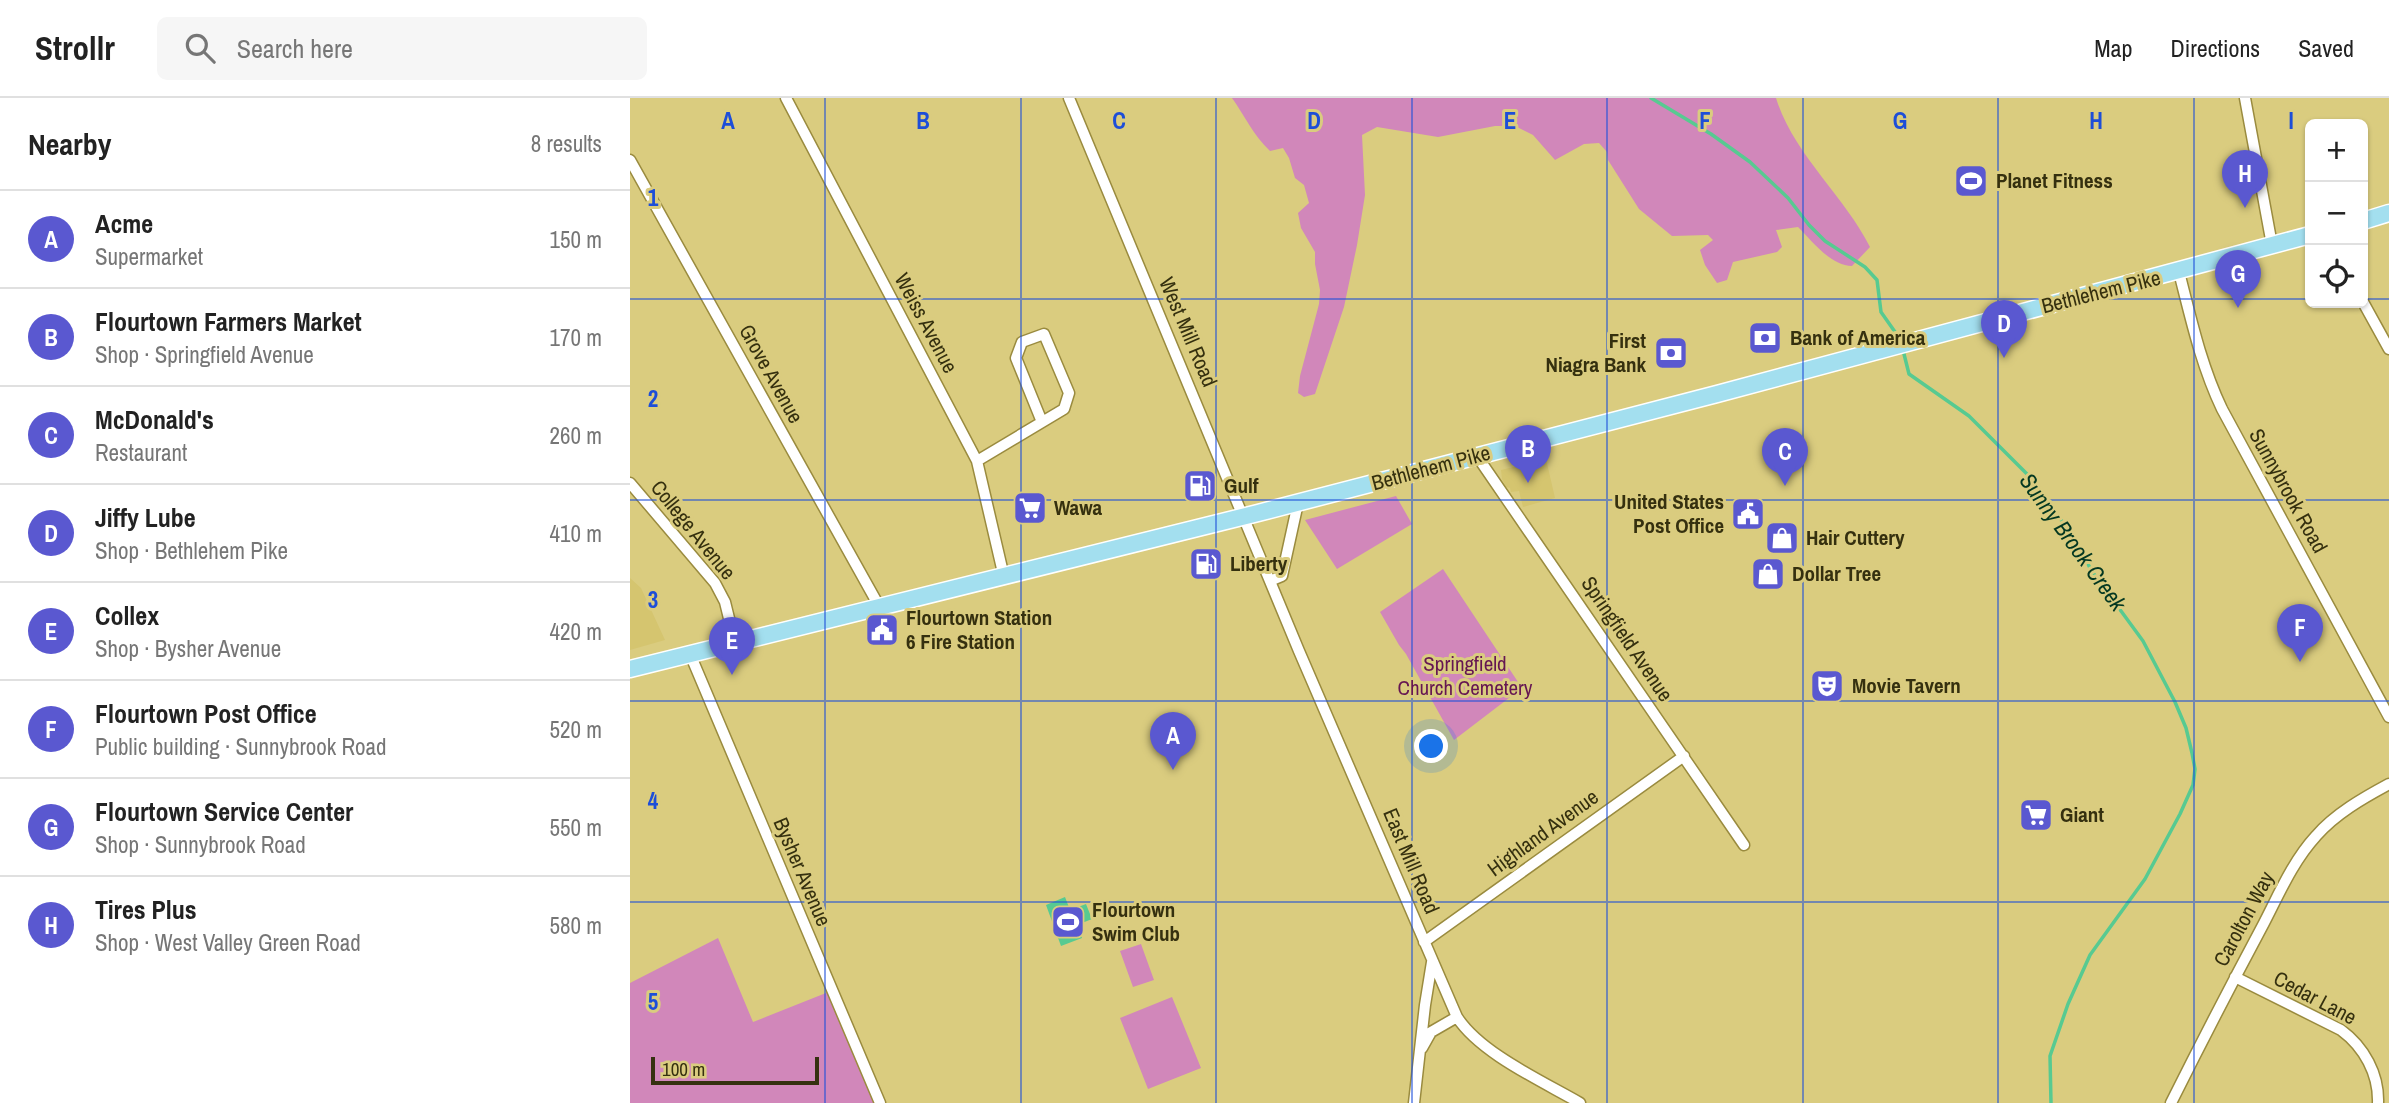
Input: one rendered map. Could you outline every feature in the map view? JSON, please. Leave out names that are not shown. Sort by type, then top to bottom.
[{"type":"main road","points":[[2368,219],[2389,213]]},
{"type":"main road","name":"Bethlehem Pike","points":[[630,669],[1244,517],[2179,272],[2305,236]]},
{"type":"street","name":"Weiss Avenue","points":[[786,98],[976,461],[1004,577]]},
{"type":"street","name":"West Mill Road","points":[[1069,98],[1270,581]]},
{"type":"street","points":[[2245,98],[2272,245]]},
{"type":"street","name":"Grove Avenue","points":[[630,160],[879,606]]},
{"type":"street","name":"Sunnybrook Road","points":[[2179,272],[2203,365],[2218,401],[2389,717]]},
{"type":"street","points":[[2366,308],[2389,349]]},
{"type":"street","points":[[976,461],[1042,422],[1064,409],[1069,393],[1044,334],[1022,342],[1016,358],[1042,422]]},
{"type":"street","name":"Springfield Avenue","points":[[1477,456],[1744,845]]},
{"type":"street","name":"College Avenue","points":[[630,482],[715,583],[724,602],[735,643]]},
{"type":"street","points":[[1270,581],[1282,576],[1298,503]]},
{"type":"street","name":"East Mill Road","points":[[1270,581],[1424,942],[1464,1029],[1485,1046],[1580,1103]]},
{"type":"street","name":"Bysher Avenue","points":[[690,654],[880,1103]]},
{"type":"street","name":"Highland Avenue","points":[[1424,942],[1684,756]]},
{"type":"street","name":"Carolton Way","points":[[2171,1103],[2235,977],[2308,845],[2342,814],[2389,784]]},
{"type":"street","points":[[1414,1103],[1433,962]]},
{"type":"street","name":"Cedar Lane","points":[[2235,977],[2351,1037],[2370,1065],[2377,1086],[2378,1103]]},
{"type":"street","points":[[1418,1060],[1431,1032],[1457,1017]]},
{"type":"shaded area","points":[[1546,459],[1555,498],[1523,507],[1519,491],[1511,492],[1510,488],[1506,487],[1501,470]]},
{"type":"shaded area","points":[[630,578],[641,588],[665,640],[630,650]]},
{"type":"shaded area","name":"Flourtown Swim Club","points":[[1065,897],[1070,910],[1086,904],[1092,919],[1077,925],[1082,938],[1061,946],[1046,905]]},
{"type":"green space","points":[[1232,98],[1776,98],[1795,138],[1870,247],[1852,266],[1844,265],[1822,252],[1798,227],[1776,230],[1782,247],[1777,252],[1733,262],[1727,280],[1717,283],[1705,265],[1700,250],[1713,240],[1708,235],[1672,236],[1639,209],[1608,160],[1607,152],[1599,143],[1584,144],[1555,160],[1533,135],[1515,126],[1495,126],[1438,137],[1377,127],[1362,135],[1365,195],[1344,307],[1315,394],[1304,397],[1298,393],[1300,376],[1319,304],[1320,290],[1315,252],[1301,228],[1298,213],[1309,203],[1304,185],[1295,178],[1283,148],[1270,151]]},
{"type":"green space","points":[[1396,496],[1412,524],[1337,569],[1305,520]]},
{"type":"green space","name":"Springfield Church Cemetery","points":[[1443,569],[1522,688],[1454,740],[1380,612]]},
{"type":"green space","points":[[718,938],[753,1022],[831,991],[880,1103],[630,1103],[630,983]]},
{"type":"green space","points":[[1141,944],[1154,980],[1133,987],[1120,951]]},
{"type":"green space","points":[[1172,997],[1201,1068],[1148,1089],[1120,1018]]},
{"type":"waterway","name":"Sunny Brook Creek","points":[[1651,98],[1711,134],[1750,162],[1788,198],[1825,241],[1865,267],[1877,280],[1881,312],[1900,339]]},
{"type":"waterway","name":"Sunny Brook Creek","points":[[1903,350],[1909,374],[1969,416],[2033,480],[2078,544],[2091,570],[2143,641],[2175,702],[2186,728],[2192,753],[2195,769],[2193,785],[2180,814],[2145,879],[2090,955],[2068,1004],[2050,1056],[2051,1103]]},
{"type":"place","name":"Planet Fitness","points":[[1971,181]]},
{"type":"place","name":"Tires Plus","points":[[2245,208]]},
{"type":"place","name":"Flourtown Service Center","points":[[2238,308]]},
{"type":"place","name":"Bank of America","points":[[1765,338]]},
{"type":"place","name":"First Niagra Bank","points":[[1671,353]]},
{"type":"place","name":"Jiffy Lube","points":[[2004,358]]},
{"type":"place","name":"Flourtown Farmers Market","points":[[1528,483]]},
{"type":"place","name":"Gulf","points":[[1200,486]]},
{"type":"place","name":"McDonald's","points":[[1785,486]]},
{"type":"place","name":"Wawa","points":[[1030,508]]},
{"type":"place","name":"United States Post Office","points":[[1748,514]]},
{"type":"place","name":"Hair Cuttery","points":[[1782,538]]},
{"type":"place","name":"Liberty","points":[[1206,564]]},
{"type":"place","name":"Dollar Tree","points":[[1768,574]]},
{"type":"place","name":"Flourtown Station 6 Fire Station","points":[[882,630]]},
{"type":"place","name":"Flourtown Post Office","points":[[2300,662]]},
{"type":"place","name":"Collex","points":[[732,675]]},
{"type":"place","name":"Movie Tavern","points":[[1827,686]]},
{"type":"place","name":"Acme","points":[[1173,770]]},
{"type":"place","name":"Giant","points":[[2036,815]]},
{"type":"place","name":"Flourtown Swim Club","points":[[1068,922]]}]
